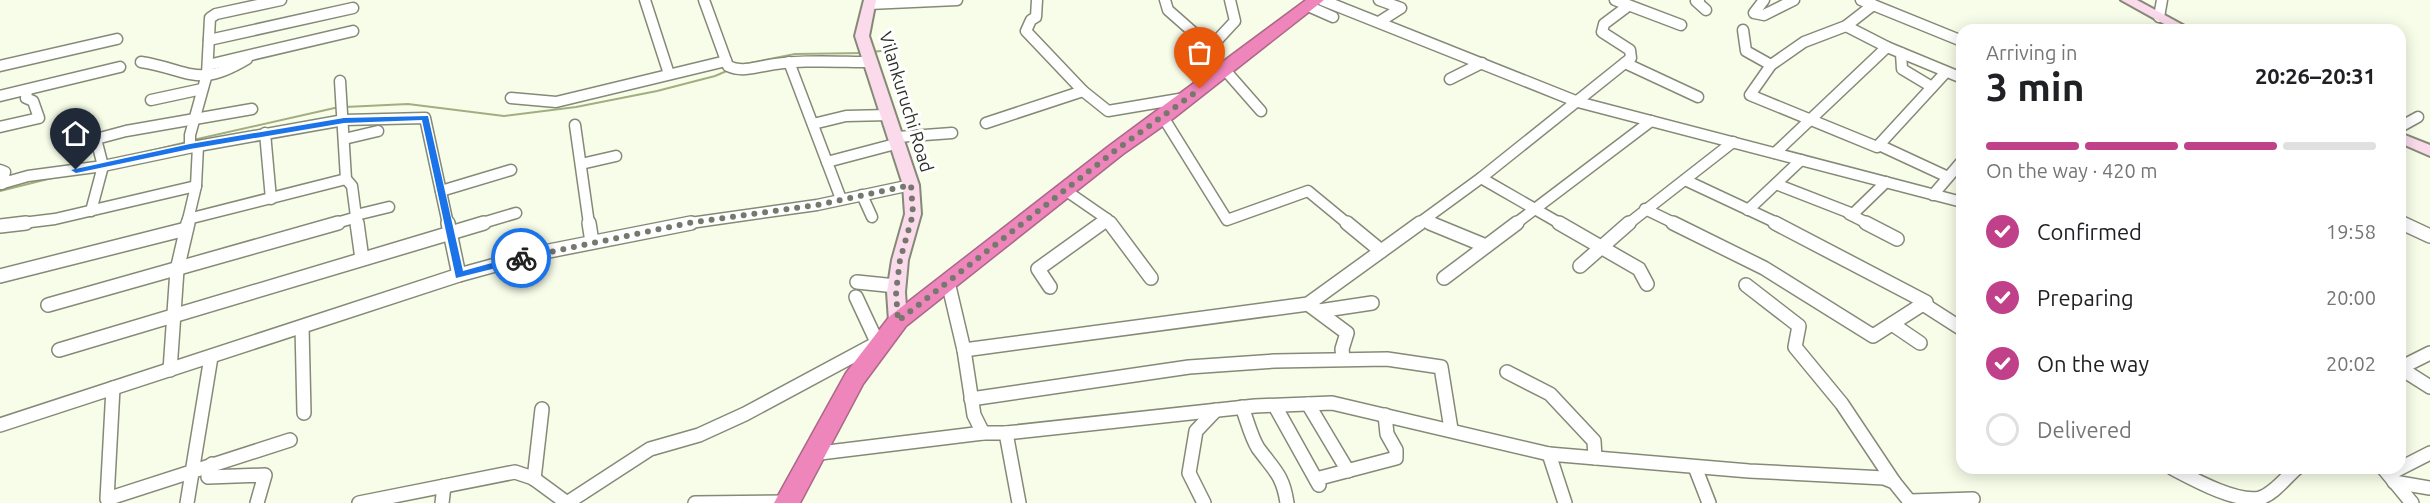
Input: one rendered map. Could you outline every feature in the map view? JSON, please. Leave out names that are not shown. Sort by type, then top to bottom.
[{"type":"highway","points":[[787,502],[854,379],[898,321],[1065,190],[1316,2]]},
{"type":"street","points":[[170,370],[177,270],[196,186],[194,120],[206,78],[212,16],[281,0]]},
{"type":"street","points":[[645,0],[669,74]]},
{"type":"street","points":[[704,0],[731,66]]},
{"type":"street","points":[[870,2],[957,0]]},
{"type":"street","points":[[1037,0],[1036,18],[1031,20],[1026,31],[1083,91],[1108,111],[1189,97]]},
{"type":"street","points":[[1165,0],[1168,10],[1210,47]]},
{"type":"street","points":[[1230,0],[1235,21],[1194,65],[1218,75],[1261,111]]},
{"type":"street","points":[[1378,22],[1401,8],[1379,0]]},
{"type":"street","points":[[1615,0],[1681,26]]},
{"type":"street","points":[[1699,0],[1696,1],[1706,10]]},
{"type":"street","points":[[1764,0],[1754,13],[1764,15],[1794,0]]},
{"type":"street","points":[[1861,0],[1956,38]]},
{"type":"street","points":[[2127,0],[2173,24]]},
{"type":"street","points":[[2159,17],[2162,0]]},
{"type":"street","name":"Vilankuruchi Road","points":[[870,2],[862,36],[911,185],[913,214],[900,260],[896,286],[898,321]]},
{"type":"street","points":[[1316,2],[1378,22],[1578,102],[1956,201]]},
{"type":"street","points":[[1316,2],[1333,17]]},
{"type":"street","points":[[1873,5],[1846,26],[1804,42],[1771,64],[1750,95],[1807,120],[1877,147],[1879,145],[1948,177]]},
{"type":"street","points":[[1314,308],[1380,252],[1481,178],[1631,58],[1630,50],[1602,32],[1604,24],[1628,6]]},
{"type":"street","points":[[209,40],[353,8]]},
{"type":"street","points":[[1846,26],[1887,47],[1956,76]]},
{"type":"street","points":[[1743,30],[1746,51],[1771,64]]},
{"type":"street","points":[[208,65],[352,31]]},
{"type":"street","points":[[0,66],[117,39]]},
{"type":"street","points":[[1775,153],[1807,120],[1887,47]]},
{"type":"street","points":[[1901,53],[1902,69],[1932,87]]},
{"type":"street","points":[[141,62],[155,63],[197,78],[206,78],[231,70],[254,54]]},
{"type":"street","points":[[511,98],[556,102],[669,74],[731,66],[870,56]]},
{"type":"street","points":[[789,62],[841,199]]},
{"type":"street","points":[[1450,79],[1482,63]]},
{"type":"street","points":[[1625,63],[1698,97]]},
{"type":"street","points":[[0,96],[120,67]]},
{"type":"street","points":[[1879,145],[1946,72]]},
{"type":"street","points":[[340,81],[346,179],[352,186],[362,259]]},
{"type":"street","points":[[151,100],[202,89]]},
{"type":"street","points":[[0,127],[39,118],[33,100],[27,98],[27,90]]},
{"type":"street","points":[[986,123],[1083,91]]},
{"type":"street","points":[[91,211],[101,165],[96,139],[126,131],[252,109]]},
{"type":"street","points":[[1,184],[28,176],[101,165],[193,142],[265,133],[343,111],[425,118],[459,275]]},
{"type":"street","points":[[813,123],[846,116],[889,115]]},
{"type":"street","points":[[1163,117],[1227,219],[1308,191],[1380,252]]},
{"type":"street","points":[[2406,124],[2418,117]]},
{"type":"street","points":[[1444,278],[1651,122]]},
{"type":"street","points":[[575,125],[592,242]]},
{"type":"street","points":[[344,139],[378,131]]},
{"type":"street","points":[[265,133],[271,199]]},
{"type":"street","points":[[827,162],[898,140],[952,133]]},
{"type":"street","points":[[2406,140],[2430,151]]},
{"type":"street","points":[[1580,266],[1645,209],[1733,142]]},
{"type":"street","points":[[581,164],[616,156]]},
{"type":"street","points":[[1748,210],[1801,160]]},
{"type":"street","points":[[1933,195],[1956,168]]},
{"type":"street","points":[[0,170],[5,172],[1,184]]},
{"type":"street","points":[[441,191],[511,170]]},
{"type":"street","points":[[1481,178],[1639,269],[1647,284]]},
{"type":"street","points":[[0,276],[346,179]]},
{"type":"street","points":[[1645,209],[1764,268],[1873,336],[1926,303],[1810,239],[1685,180]]},
{"type":"street","points":[[1849,214],[1853,214],[1886,183]]},
{"type":"street","points":[[1776,184],[1849,214],[1897,239]]},
{"type":"street","points":[[0,425],[459,275],[592,242],[689,223],[817,205],[911,185]]},
{"type":"street","points":[[0,226],[55,219],[196,186]]},
{"type":"street","points":[[1065,190],[1107,219],[1151,278]]},
{"type":"street","points":[[862,195],[872,217]]},
{"type":"street","points":[[48,305],[177,270],[389,207]]},
{"type":"street","points":[[59,350],[516,213]]},
{"type":"street","points":[[1050,287],[1038,269],[1107,219]]},
{"type":"street","points":[[1424,220],[1486,246]]},
{"type":"street","points":[[2406,225],[2430,236]]},
{"type":"street","points":[[857,282],[896,286]]},
{"type":"street","points":[[948,282],[964,350],[974,415],[983,434]]},
{"type":"street","points":[[1746,285],[1799,326],[1795,347],[1842,405],[1894,482],[1911,502],[1973,499]]},
{"type":"street","points":[[359,503],[515,472],[534,479],[567,503],[650,449],[699,435],[745,414],[881,341],[856,297]]},
{"type":"street","points":[[964,350],[1372,303]]},
{"type":"street","points":[[1923,304],[1956,326]]},
{"type":"street","points":[[1314,308],[1347,333],[1342,349],[1343,358]]},
{"type":"street","points":[[1893,324],[1920,343]]},
{"type":"street","points":[[302,327],[304,413]]},
{"type":"street","points":[[2406,365],[2430,353]]},
{"type":"street","points":[[187,503],[211,357]]},
{"type":"street","points":[[971,399],[1189,367],[1343,358],[1387,359],[1441,367],[1451,429]]},
{"type":"street","points":[[1507,372],[1550,394],[1594,441],[1595,458]]},
{"type":"street","points":[[2406,372],[2430,387]]},
{"type":"street","points":[[113,388],[107,499],[290,440]]},
{"type":"street","points":[[812,454],[1242,407],[1332,403],[1550,454],[1695,467],[1884,478],[1894,482]]},
{"type":"street","points":[[1308,404],[1348,471]]},
{"type":"street","points":[[1275,406],[1317,483],[1348,471],[1396,458],[1396,450],[1387,434],[1384,415]]},
{"type":"street","points":[[1242,407],[1257,446],[1272,464],[1284,484],[1287,503]]},
{"type":"street","points":[[534,479],[542,409]]},
{"type":"street","points":[[1204,503],[1189,473],[1196,431],[1216,410]]},
{"type":"street","points":[[1006,433],[1019,503]]},
{"type":"street","points":[[2406,466],[2430,453]]},
{"type":"street","points":[[1550,454],[1565,503]]},
{"type":"street","points":[[212,464],[208,477],[265,475],[257,503]]},
{"type":"street","points":[[1695,467],[1709,503]]},
{"type":"street","points":[[2183,474],[2222,495],[2244,499],[2260,498],[2290,474]]},
{"type":"street","points":[[2389,475],[2430,488]]},
{"type":"street","points":[[2389,475],[2412,503]]},
{"type":"street","points":[[442,503],[444,486]]},
{"type":"street","points":[[695,503],[787,502]]},
{"type":"waterway","points":[[871,52],[881,51]]},
{"type":"waterway","points":[[740,65],[795,54],[864,53]]},
{"type":"waterway","points":[[345,107],[408,104],[504,116],[576,107],[657,91],[715,76],[729,70]]},
{"type":"waterway","points":[[193,140],[339,107]]},
{"type":"waterway","points":[[129,156],[187,142]]},
{"type":"waterway","points":[[0,191],[56,177]]},
{"type":"way so far","points":[[521,258],[689,223],[817,205],[911,185],[913,214],[900,260],[896,292],[898,321],[1116,150],[1200,89]]},
{"type":"route","points":[[76,170],[344,120],[425,118],[459,275],[521,258]]}]
